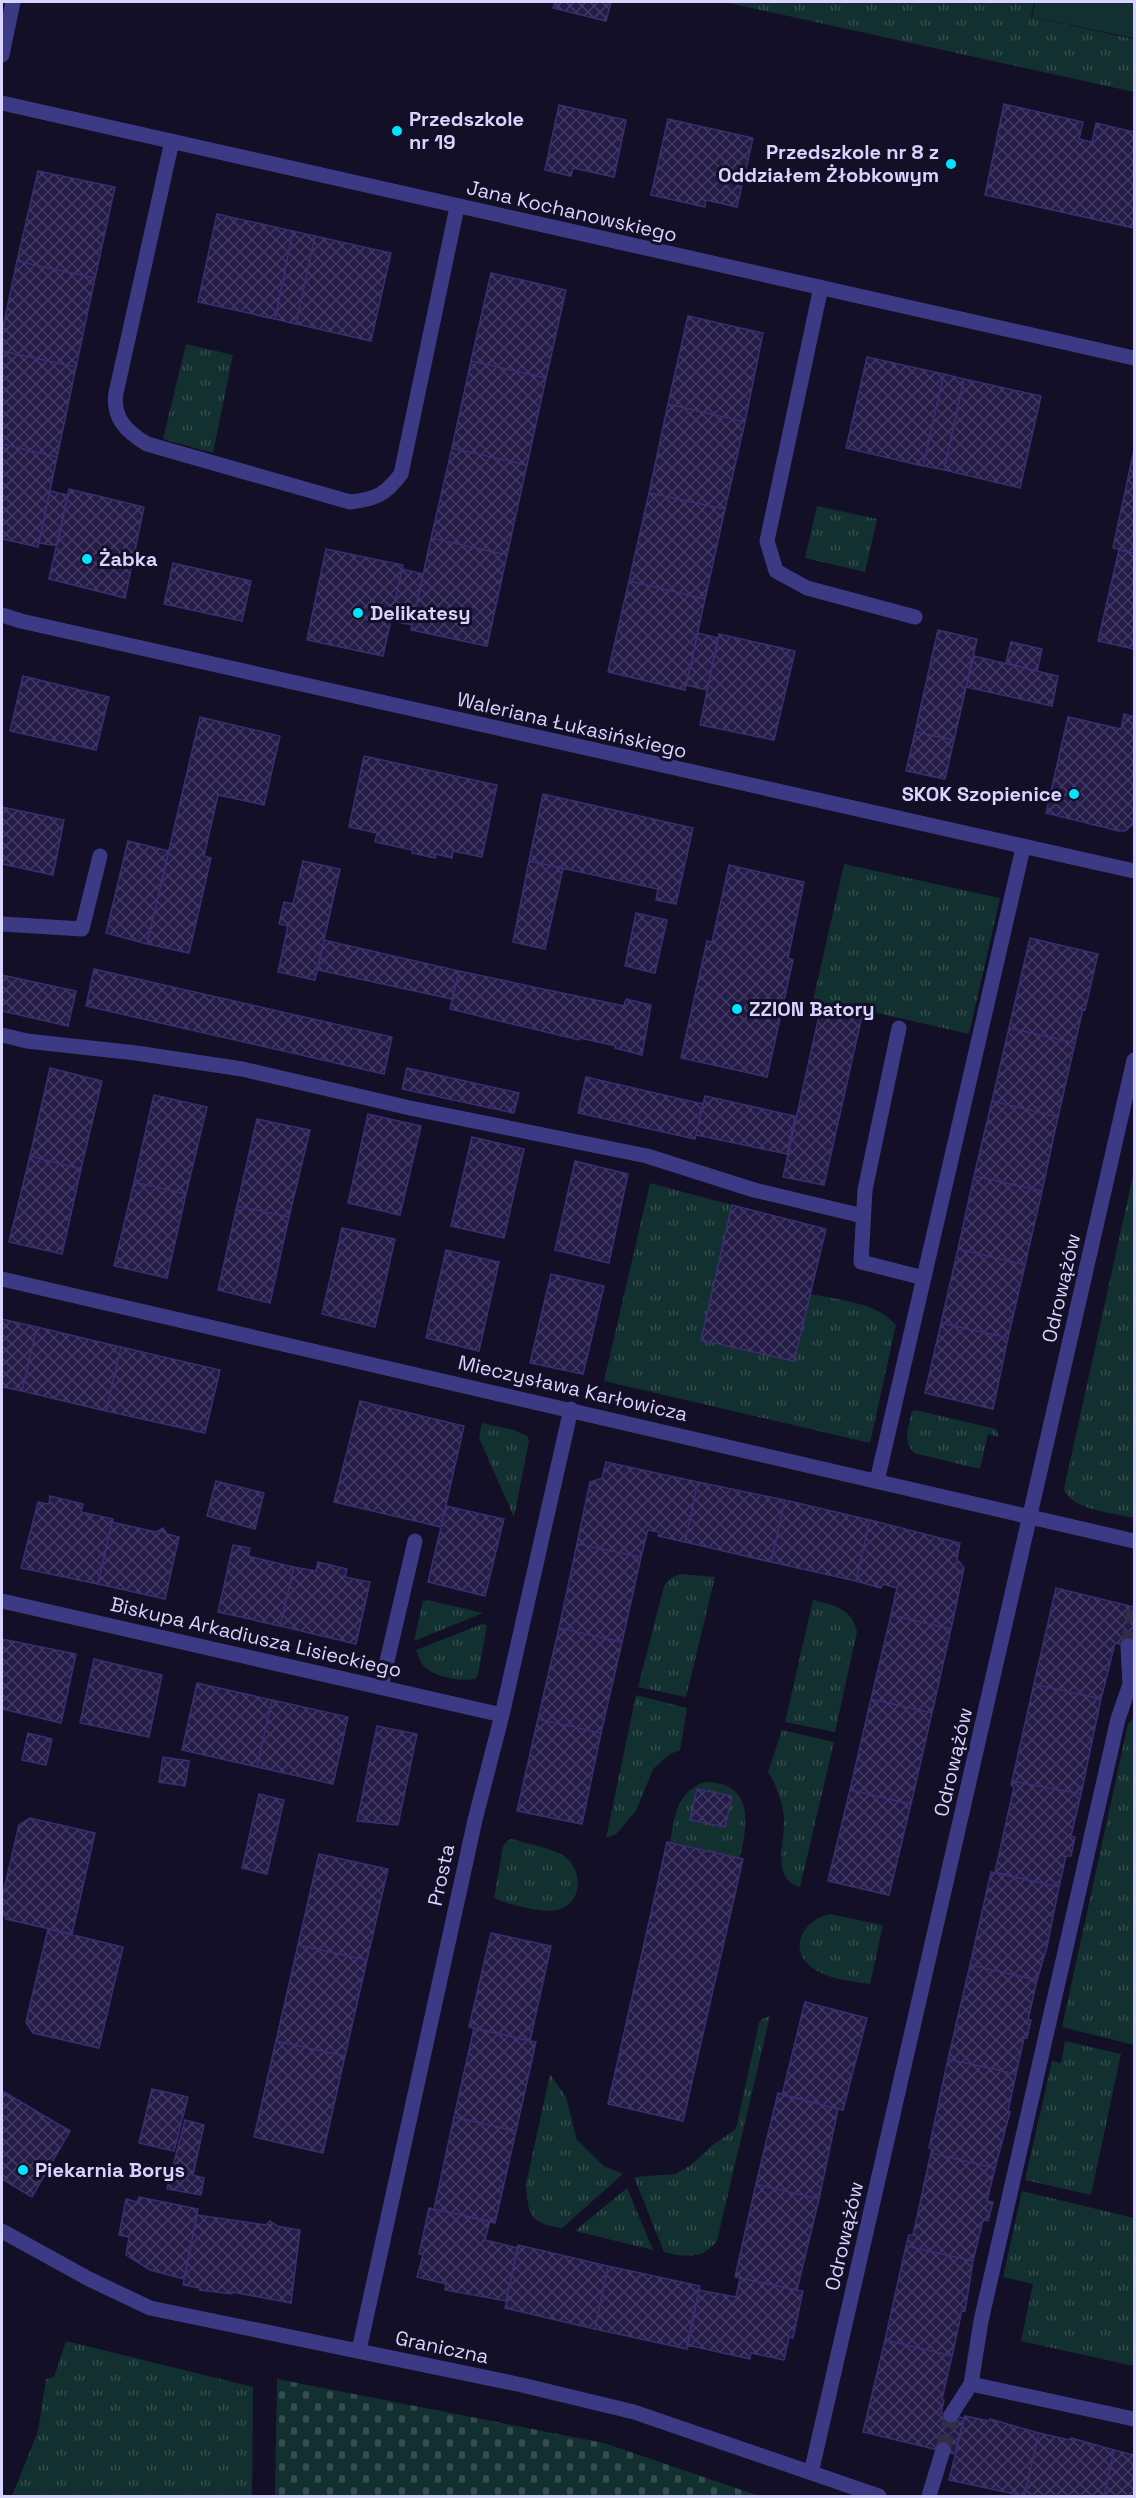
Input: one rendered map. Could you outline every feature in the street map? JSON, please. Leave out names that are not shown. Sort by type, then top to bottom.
[{"type":"street","points":[[2,55],[13,2]]},
{"type":"street","name":"Jana Kochanowskiego","points":[[2,103],[1134,358]]},
{"type":"street","points":[[172,141],[116,393],[114,405],[124,428],[147,444],[350,502],[373,499],[390,488],[400,474],[458,207]]},
{"type":"street","points":[[821,287],[767,542],[770,557],[776,571],[807,588],[915,616]]},
{"type":"street","name":"Waleriana Łukasińskiego","points":[[2,615],[33,624],[1023,848],[1134,871]]},
{"type":"street","points":[[877,1481],[1023,848]]},
{"type":"street","points":[[2,924],[82,929],[100,856]]},
{"type":"street","points":[[899,1028],[864,1190],[861,1262],[924,1278]]},
{"type":"street","points":[[2,1035],[27,1041],[136,1053],[242,1069],[410,1108],[647,1156],[754,1190],[863,1216]]},
{"type":"street","name":"Odrowążów","points":[[811,2473],[1134,1060]]},
{"type":"street","name":"Mieczysława Karłowicza","points":[[2,1279],[1134,1541]]},
{"type":"street","name":"Prosta","points":[[358,2350],[475,1820],[502,1714],[571,1409]]},
{"type":"street","points":[[381,1687],[415,1541]]},
{"type":"street","name":"Biskupa Arkadiusza Lisieckiego","points":[[2,1601],[502,1714]]},
{"type":"street","points":[[951,2415],[971,2384],[981,2321],[1118,1719],[1132,1685],[1128,1646]]},
{"type":"street","name":"Graniczna","points":[[2,2231],[89,2279],[150,2308],[358,2350],[634,2412],[879,2496]]},
{"type":"street","points":[[971,2384],[1134,2419]]},
{"type":"street","points":[[929,2496],[943,2450]]},
{"type":"green space","points":[[724,2],[1034,2],[1031,17],[1134,39],[1134,92]]},
{"type":"green space","points":[[1035,2],[1134,2],[1134,38],[1032,17]]},
{"type":"green space","points":[[186,344],[233,355],[213,453],[163,439]]},
{"type":"green space","points":[[817,506],[877,519],[865,572],[805,558]]},
{"type":"green space","points":[[844,864],[1000,898],[969,1034],[860,1009],[858,1015],[812,1005]]},
{"type":"green space","points":[[1134,1171],[1134,1518],[1084,1506],[1075,1502],[1064,1489]]},
{"type":"green space","points":[[650,1183],[732,1205],[701,1340],[794,1361],[810,1294],[845,1300],[868,1307],[888,1317],[896,1325],[870,1443],[604,1381]]},
{"type":"green space","points":[[912,1411],[996,1429],[999,1437],[988,1434],[980,1469],[914,1453],[908,1443],[907,1433]]},
{"type":"green space","points":[[482,1423],[514,1430],[527,1436],[529,1441],[514,1517],[479,1438]]},
{"type":"green space","points":[[680,1574],[715,1577],[686,1697],[638,1687],[664,1586],[671,1578]]},
{"type":"green space","points":[[428,1600],[483,1613],[414,1641],[423,1601]]},
{"type":"green space","points":[[813,1600],[841,1609],[851,1618],[857,1632],[835,1732],[785,1722]]},
{"type":"green space","points":[[482,1624],[487,1625],[478,1675],[475,1679],[447,1678],[432,1672],[422,1664],[416,1650]]},
{"type":"green space","points":[[636,1695],[687,1708],[680,1750],[670,1754],[653,1769],[636,1811],[616,1834],[606,1838]]},
{"type":"green space","points":[[1134,1717],[1134,2045],[1062,2027],[1128,1724]]},
{"type":"green space","points":[[782,1730],[834,1742],[800,1887],[791,1883],[782,1868],[783,1814],[779,1795],[768,1772]]},
{"type":"green space","points":[[705,1782],[721,1784],[732,1789],[740,1797],[744,1807],[745,1831],[740,1858],[670,1843],[678,1806],[682,1799],[695,1786]]},
{"type":"green space","points":[[512,1839],[543,1847],[568,1859],[577,1874],[578,1882],[574,1898],[569,1904],[561,1909],[547,1911],[517,1906],[494,1898],[503,1846]]},
{"type":"green space","points":[[830,1914],[883,1925],[870,1984],[828,1976],[807,1963],[801,1955],[801,1938],[805,1930],[820,1917]]},
{"type":"green space","points":[[770,2016],[717,2241],[705,2251],[693,2256],[664,2252],[634,2177],[675,2174],[691,2165],[714,2144],[736,2129],[759,2023]]},
{"type":"green space","points":[[1065,2041],[1121,2054],[1091,2195],[1025,2180],[1052,2061],[1061,2063]]},
{"type":"green space","points":[[550,2074],[566,2097],[577,2140],[604,2166],[623,2174],[562,2228],[543,2224],[533,2216],[528,2204],[526,2184]]},
{"type":"green space","points":[[627,2188],[653,2250],[575,2231]]},
{"type":"green space","points":[[1022,2191],[1134,2218],[1134,2366],[1021,2341],[1033,2284],[1003,2277]]},
{"type":"green space","points":[[66,2341],[253,2387],[252,2496],[12,2496],[38,2431],[46,2379],[54,2377]]},
{"type":"green space","points":[[277,2379],[604,2443],[759,2496],[275,2496]]},
{"type":"building","points":[[555,2],[611,2],[606,21],[553,8]]},
{"type":"building","points":[[1004,104],[1083,122],[1079,139],[1092,142],[1096,123],[1134,132],[1134,228],[985,195]]},
{"type":"building","points":[[559,105],[626,120],[614,177],[573,168],[571,176],[545,170]]},
{"type":"building","points":[[668,119],[753,138],[737,207],[706,200],[705,207],[651,195]]},
{"type":"building","points":[[38,171],[115,187],[95,278],[17,261]]},
{"type":"building","points":[[217,214],[293,231],[275,319],[198,302]]},
{"type":"building","points":[[293,231],[315,236],[296,324],[275,319]]},
{"type":"building","points":[[315,236],[391,253],[371,341],[296,324]]},
{"type":"building","points":[[17,261],[95,278],[76,367],[2,351],[2,332]]},
{"type":"building","points":[[491,273],[566,290],[546,378],[471,361]]},
{"type":"building","points":[[688,316],[763,333],[745,422],[668,404]]},
{"type":"building","points":[[2,351],[76,367],[57,457],[2,444]]},
{"type":"building","points":[[867,357],[944,374],[923,466],[846,448]]},
{"type":"building","points":[[471,361],[546,378],[527,465],[452,448]]},
{"type":"building","points":[[944,374],[964,379],[944,470],[923,466]]},
{"type":"building","points":[[964,379],[1041,396],[1020,488],[944,470]]},
{"type":"building","points":[[668,404],[745,422],[725,509],[649,493]]},
{"type":"building","points":[[2,444],[57,457],[38,547],[2,539]]},
{"type":"building","points":[[452,448],[527,465],[507,555],[431,538]]},
{"type":"building","points":[[1134,450],[1134,553],[1113,548]]},
{"type":"building","points":[[69,489],[144,507],[125,598],[49,579]]},
{"type":"building","points":[[50,491],[68,495],[57,546],[39,543]]},
{"type":"building","points":[[649,493],[725,509],[705,599],[629,581]]},
{"type":"building","points":[[431,538],[507,555],[487,646],[411,630]]},
{"type":"building","points":[[326,549],[403,565],[383,656],[307,640]]},
{"type":"building","points":[[1119,550],[1134,553],[1134,649],[1098,641]]},
{"type":"building","points":[[173,563],[251,581],[242,621],[164,604]]},
{"type":"building","points":[[402,569],[423,574],[412,625],[391,621]]},
{"type":"building","points":[[629,581],[705,599],[685,690],[608,672]]},
{"type":"building","points":[[938,630],[977,639],[954,740],[915,732]]},
{"type":"building","points":[[698,633],[718,638],[707,690],[686,685]]},
{"type":"building","points":[[719,634],[795,651],[774,740],[700,725]]},
{"type":"building","points":[[1011,642],[1042,649],[1037,671],[1006,663]]},
{"type":"building","points":[[974,656],[1058,676],[1052,706],[966,687]]},
{"type":"building","points":[[23,676],[109,697],[96,750],[10,731]]},
{"type":"building","points":[[1124,714],[1134,717],[1134,819],[1132,825],[1125,831],[1119,831],[1046,813],[1068,717],[1121,729]]},
{"type":"building","points":[[200,717],[280,736],[264,805],[218,795],[204,856],[211,858],[189,953],[147,944]]},
{"type":"building","points":[[915,732],[954,740],[945,779],[906,771]]},
{"type":"building","points":[[364,756],[497,785],[482,857],[453,851],[452,858],[436,854],[435,858],[412,853],[412,850],[375,842],[377,833],[349,827]]},
{"type":"building","points":[[543,794],[693,828],[676,904],[656,900],[658,889],[529,861]]},
{"type":"building","points":[[2,807],[64,820],[53,875],[2,864]]},
{"type":"building","points":[[128,841],[169,851],[147,944],[106,933]]},
{"type":"building","points":[[303,861],[340,869],[315,980],[278,972],[288,926],[279,924],[284,902],[293,904]]},
{"type":"building","points":[[529,861],[563,868],[545,949],[513,942]]},
{"type":"building","name":"ZZION Batory","points":[[729,865],[804,882],[788,958],[793,960],[767,1077],[681,1058],[707,941],[712,942]]},
{"type":"building","points":[[636,913],[667,920],[655,973],[625,966]]},
{"type":"building","points":[[1030,938],[1098,954],[1075,1043],[1009,1028]]},
{"type":"building","points":[[324,940],[459,971],[452,999],[318,970]]},
{"type":"building","points":[[94,969],[392,1037],[384,1074],[86,1006]]},
{"type":"building","points":[[459,971],[624,1006],[626,999],[651,1005],[642,1055],[615,1048],[616,1046],[580,1038],[579,1040],[450,1009]]},
{"type":"building","points":[[2,975],[76,991],[68,1026],[2,1011]]},
{"type":"building","points":[[821,1007],[862,1016],[824,1185],[783,1177]]},
{"type":"building","points":[[1009,1028],[1075,1043],[1058,1117],[992,1101]]},
{"type":"building","points":[[50,1068],[102,1081],[81,1169],[30,1156]]},
{"type":"building","points":[[407,1068],[519,1093],[514,1113],[402,1089]]},
{"type":"building","points":[[586,1077],[703,1104],[695,1139],[578,1113]]},
{"type":"building","points":[[154,1095],[207,1107],[186,1194],[134,1182]]},
{"type":"building","points":[[705,1096],[795,1116],[787,1154],[696,1135]]},
{"type":"building","points":[[992,1101],[1058,1117],[1042,1191],[974,1176]]},
{"type":"building","points":[[368,1114],[421,1126],[400,1215],[348,1203]]},
{"type":"building","points":[[257,1119],[310,1130],[289,1217],[237,1206]]},
{"type":"building","points":[[472,1137],[524,1149],[504,1238],[451,1226]]},
{"type":"building","points":[[30,1156],[81,1169],[62,1254],[9,1242]]},
{"type":"building","points":[[575,1161],[628,1174],[609,1263],[555,1250]]},
{"type":"building","points":[[974,1176],[1042,1191],[1025,1265],[958,1249]]},
{"type":"building","points":[[134,1182],[186,1194],[167,1278],[114,1266]]},
{"type":"building","points":[[732,1205],[826,1229],[794,1361],[701,1340]]},
{"type":"building","points":[[237,1206],[289,1217],[270,1303],[218,1290]]},
{"type":"building","points":[[342,1228],[395,1239],[375,1327],[322,1314]]},
{"type":"building","points":[[958,1249],[1025,1265],[1008,1338],[941,1323]]},
{"type":"building","points":[[446,1250],[499,1262],[479,1351],[426,1338]]},
{"type":"building","points":[[551,1274],[604,1286],[583,1374],[530,1363]]},
{"type":"building","points":[[2,1319],[37,1327],[22,1391],[2,1387]]},
{"type":"building","points":[[941,1323],[1008,1338],[993,1409],[925,1393]]},
{"type":"building","points":[[37,1327],[121,1347],[106,1411],[22,1391]]},
{"type":"building","points":[[121,1347],[220,1370],[205,1433],[106,1411]]},
{"type":"building","points":[[360,1401],[464,1426],[441,1527],[334,1502]]},
{"type":"building","points":[[606,1462],[698,1482],[685,1542],[658,1536],[659,1532],[648,1530],[641,1557],[577,1544],[590,1482],[602,1478]]},
{"type":"building","points":[[216,1481],[264,1493],[255,1529],[207,1516]]},
{"type":"building","points":[[698,1482],[785,1500],[771,1562],[685,1542]]},
{"type":"building","points":[[50,1496],[83,1504],[81,1512],[113,1519],[98,1584],[21,1568],[38,1502],[49,1504]]},
{"type":"building","points":[[785,1500],[870,1520],[856,1581],[771,1562]]},
{"type":"building","points":[[446,1506],[504,1519],[485,1596],[428,1582]]},
{"type":"building","points":[[870,1520],[960,1543],[957,1559],[964,1568],[951,1629],[891,1615],[897,1588],[883,1584],[881,1588],[856,1581]]},
{"type":"building","points":[[112,1522],[156,1532],[163,1528],[167,1534],[179,1537],[165,1599],[98,1584]]},
{"type":"building","points":[[577,1544],[641,1557],[622,1642],[559,1628]]},
{"type":"building","points":[[233,1545],[250,1548],[248,1556],[294,1567],[280,1626],[218,1612]]},
{"type":"building","points":[[318,1562],[347,1569],[345,1577],[370,1582],[356,1644],[280,1626],[294,1567],[316,1571]]},
{"type":"building","points":[[1056,1588],[1134,1607],[1134,1647],[1115,1643],[1101,1699],[1034,1684]]},
{"type":"building","points":[[891,1615],[951,1629],[932,1713],[871,1699]]},
{"type":"building","points":[[559,1628],[622,1642],[601,1733],[538,1719]]},
{"type":"building","points":[[2,1639],[76,1654],[61,1723],[2,1709]]},
{"type":"building","points":[[94,1659],[162,1675],[149,1737],[80,1723]]},
{"type":"building","points":[[197,1683],[272,1700],[257,1767],[182,1750]]},
{"type":"building","points":[[1034,1684],[1101,1699],[1081,1794],[1012,1781]]},
{"type":"building","points":[[871,1699],[932,1713],[911,1804],[850,1790]]},
{"type":"building","points":[[272,1700],[348,1717],[333,1784],[257,1767]]},
{"type":"building","points":[[538,1719],[601,1733],[582,1824],[517,1811]]},
{"type":"building","points":[[377,1726],[417,1734],[398,1825],[357,1821]]},
{"type":"building","points":[[28,1733],[52,1739],[46,1765],[22,1760]]},
{"type":"building","points":[[163,1757],[189,1761],[185,1786],[159,1782]]},
{"type":"building","points":[[1012,1781],[1081,1794],[1071,1836],[1075,1837],[1071,1856],[1066,1856],[1059,1887],[995,1872],[1014,1787],[1011,1785]]},
{"type":"building","points":[[697,1789],[732,1796],[725,1827],[690,1820]]},
{"type":"building","points":[[850,1790],[911,1804],[889,1895],[828,1881]]},
{"type":"building","points":[[259,1794],[284,1800],[267,1874],[242,1868]]},
{"type":"building","points":[[30,1818],[95,1833],[72,1934],[6,1919],[2,1912],[2,1898],[19,1825]]},
{"type":"building","points":[[667,1842],[743,1859],[683,2121],[608,2104]]},
{"type":"building","points":[[319,1854],[388,1869],[367,1960],[298,1945]]},
{"type":"building","points":[[991,1872],[1059,1887],[1047,1947],[1037,1980],[970,1965]]},
{"type":"building","points":[[48,1929],[123,1947],[99,2048],[33,2033],[26,2022]]},
{"type":"building","points":[[491,1933],[551,1946],[530,2041],[469,2027]]},
{"type":"building","points":[[298,1945],[367,1960],[345,2056],[276,2041]]},
{"type":"building","points":[[970,1965],[1037,1980],[1028,2020],[1031,2020],[1027,2038],[1024,2038],[1016,2074],[948,2059]]},
{"type":"building","points":[[805,2002],[867,2018],[843,2110],[782,2095]]},
{"type":"building","points":[[474,2028],[536,2042],[516,2131],[454,2117]]},
{"type":"building","points":[[276,2041],[345,2056],[323,2153],[254,2137]]},
{"type":"building","points":[[948,2059],[1016,2074],[1008,2111],[1010,2112],[995,2168],[931,2153],[932,2149],[929,2148]]},
{"type":"building","points":[[152,2089],[188,2097],[174,2151],[139,2143]]},
{"type":"building","points":[[4,2092],[70,2131],[32,2197],[2,2179],[2,2096]]},
{"type":"building","points":[[778,2093],[838,2109],[819,2199],[756,2184]]},
{"type":"building","points":[[454,2117],[516,2131],[495,2223],[434,2209]]},
{"type":"building","points":[[185,2120],[204,2125],[193,2175],[204,2178],[201,2195],[167,2189]]},
{"type":"building","points":[[931,2153],[995,2168],[987,2201],[993,2202],[988,2221],[983,2220],[973,2261],[906,2246],[909,2235],[913,2235]]},
{"type":"building","points":[[756,2184],[819,2199],[797,2290],[735,2277]]},
{"type":"building","points":[[139,2197],[198,2209],[184,2279],[150,2270],[126,2255],[129,2237],[119,2235],[126,2199],[137,2202]]},
{"type":"building","points":[[429,2208],[490,2221],[485,2240],[518,2248],[506,2301],[445,2290],[446,2284],[417,2277],[423,2255],[419,2254]]},
{"type":"building","points":[[197,2215],[266,2225],[270,2221],[277,2226],[300,2230],[291,2303],[232,2292],[232,2294],[200,2290],[200,2288],[183,2285]]},
{"type":"building","points":[[518,2245],[608,2266],[595,2329],[505,2308]]},
{"type":"building","points":[[906,2246],[973,2261],[965,2311],[962,2310],[952,2356],[885,2340]]},
{"type":"building","points":[[608,2266],[700,2286],[687,2349],[595,2329]]},
{"type":"building","points":[[740,2278],[803,2291],[793,2338],[789,2337],[784,2360],[751,2353],[750,2359],[687,2345],[699,2290],[736,2297]]},
{"type":"building","points":[[885,2340],[952,2356],[941,2413],[964,2418],[955,2454],[863,2432]]},
{"type":"building","points":[[965,2416],[989,2421],[990,2419],[1039,2433],[1024,2496],[949,2480]]},
{"type":"building","points":[[1039,2433],[1070,2440],[1071,2438],[1114,2450],[1104,2496],[1024,2496]]},
{"type":"building","points":[[1114,2450],[1134,2455],[1134,2496],[1104,2496]]},
{"type":"tunnel","points":[[1128,1646],[1134,1610]]},
{"type":"tunnel","points":[[943,2450],[951,2415]]},
{"type":"place","name":"Przedszkole nr 19","points":[[397,131]]},
{"type":"place","name":"Przedszkole nr 8 z Oddziałem Żłobkowym","points":[[951,164]]},
{"type":"place","name":"Żabka","points":[[87,559]]},
{"type":"place","name":"Delikatesy","points":[[358,613]]},
{"type":"place","name":"SKOK Szopienice","points":[[1074,794]]},
{"type":"place","name":"ZZION Batory","points":[[737,1009]]},
{"type":"place","name":"Piekarnia Borys","points":[[23,2170]]}]
